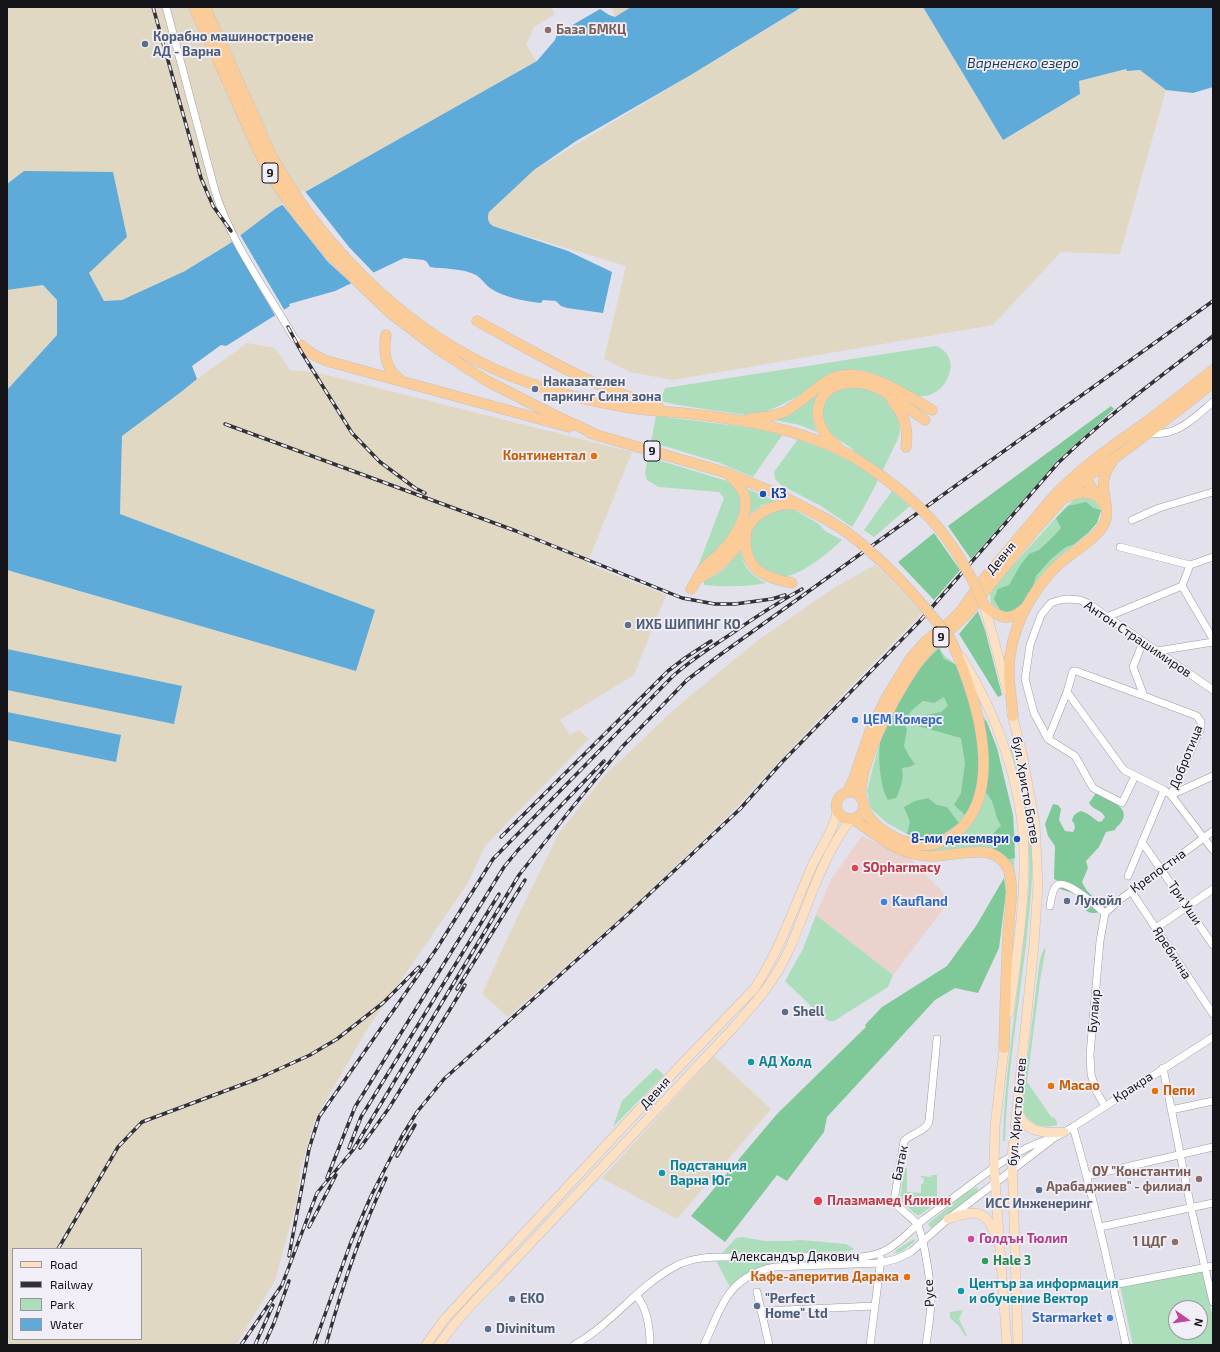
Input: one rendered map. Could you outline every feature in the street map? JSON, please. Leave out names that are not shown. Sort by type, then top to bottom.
[{"type":"highway","name":"9","points":[[194,7],[264,163],[299,217],[332,257],[388,312],[439,350],[487,381],[596,435]]},
{"type":"highway","name":"9","points":[[205,7],[274,160],[296,196],[320,230],[340,252],[367,280],[398,308],[427,330],[460,350],[512,376],[571,396],[636,409],[683,413]]},
{"type":"highway","points":[[477,321],[599,386],[624,396],[683,413]]},
{"type":"highway","points":[[386,335],[384,352],[386,362],[393,374],[407,383]]},
{"type":"highway","points":[[301,346],[314,355],[327,361],[596,435]]},
{"type":"highway","name":"Девня","points":[[848,792],[870,730],[888,695],[910,658],[926,641],[961,611],[983,580],[1003,556],[1054,496],[1075,476],[1091,462],[1156,415],[1213,370]]},
{"type":"highway","points":[[738,421],[775,415],[784,412],[830,379],[843,375],[862,376],[876,380],[932,410]]},
{"type":"highway","points":[[847,454],[829,440],[820,426],[818,419],[819,407],[826,392],[836,386],[854,383],[872,386],[887,394],[925,420]]},
{"type":"highway","name":"Девня","points":[[863,803],[862,786],[874,742],[890,708],[912,671],[930,647],[963,618],[993,580],[1062,500],[1087,476],[1147,434],[1213,383]]},
{"type":"highway","points":[[887,394],[905,420],[907,433],[906,447]]},
{"type":"highway","name":"бул. Христо Ботев","points":[[683,413],[766,425],[790,431],[847,454],[892,483],[923,510],[942,531],[962,562],[975,584],[984,605]]},
{"type":"highway","name":"бул. Христо Ботев","points":[[596,435],[727,473],[804,506],[845,531],[864,545],[887,566],[913,592],[951,641]]},
{"type":"highway","points":[[1101,495],[1104,475],[1115,457]]},
{"type":"highway","points":[[1013,716],[1009,672],[1010,659],[1016,632],[1028,606],[1039,588],[1056,567],[1100,530],[1106,517],[1105,505],[1101,495],[1088,483],[1087,476],[1091,462]]},
{"type":"highway","points":[[691,590],[703,568],[730,541],[744,515],[746,502],[742,491],[727,473]]},
{"type":"highway","points":[[1075,476],[1087,476]]},
{"type":"highway","points":[[1062,500],[1082,492],[1101,495]]},
{"type":"highway","points":[[697,579],[709,574],[724,562],[735,549],[754,519],[770,509],[784,504],[804,506]]},
{"type":"highway","points":[[746,532],[746,550],[753,566],[769,578],[792,582]]},
{"type":"highway","points":[[984,605],[996,615],[1007,617],[1016,615],[1028,606]]},
{"type":"highway","name":"9","points":[[863,803],[874,822],[892,836],[906,842],[928,845],[943,841],[955,833],[966,823],[975,809],[980,796],[982,782],[982,743],[977,713],[966,677],[951,641]]},
{"type":"highway","points":[[848,792],[856,793],[863,803],[860,816],[852,819],[843,818],[836,806],[839,798],[848,792]]},
{"type":"highway","points":[[852,819],[886,843],[905,852],[924,856],[984,852],[996,856],[1006,866],[1010,876],[1011,890],[1004,1048]]},
{"type":"main road","name":"бул. Христо Ботев","points":[[984,605],[1022,753],[1035,824],[1038,885],[1033,950],[1012,1157],[1018,1345]]},
{"type":"main road","name":"бул. Христо Ботев","points":[[951,641],[975,679],[996,726],[1015,786],[1024,845],[1024,879],[1018,940],[995,1126],[994,1167],[1007,1345]]},
{"type":"main road","name":"Девня","points":[[428,1341],[443,1321],[754,989],[764,974],[779,944],[813,864],[836,819],[837,810]]},
{"type":"main road","name":"Девня","points":[[440,1345],[450,1329],[470,1305],[506,1269],[735,1026],[762,995],[773,980],[788,953],[820,873],[841,835],[852,819]]},
{"type":"main road","points":[[1017,1103],[1020,1117],[1034,1130],[1041,1133],[1050,1134],[1064,1132]]},
{"type":"main road","points":[[948,1219],[966,1213],[984,1216],[992,1225],[999,1247]]},
{"type":"street","points":[[166,7],[215,191],[222,212],[231,231],[294,338],[301,346]]},
{"type":"street","points":[[1147,434],[1162,434],[1181,427],[1213,402]]},
{"type":"street","points":[[1132,520],[1160,508],[1213,492]]},
{"type":"street","points":[[1120,547],[1190,566],[1213,557]]},
{"type":"street","points":[[1108,617],[1182,586],[1190,566]]},
{"type":"street","points":[[1157,651],[1213,641],[1182,586]]},
{"type":"street","name":"Антон Страшимиров","points":[[1135,776],[1122,803],[1093,788],[1075,756],[1048,739],[1034,714],[1025,679],[1030,645],[1041,615],[1051,603],[1068,599],[1080,600],[1089,604],[1213,690]]},
{"type":"street","points":[[1143,642],[1133,667],[1144,696]]},
{"type":"street","points":[[1048,739],[1067,692],[1072,673],[1075,671],[1144,696]]},
{"type":"street","name":"Добротица","points":[[1067,692],[1124,770],[1171,795],[1213,850]]},
{"type":"street","name":"Добротица","points":[[1144,696],[1197,716],[1202,722],[1201,728],[1171,795]]},
{"type":"street","name":"Добротица","points":[[1171,795],[1213,776]]},
{"type":"street","points":[[1128,876],[1164,790]]},
{"type":"street","name":"Крепостна","points":[[1105,913],[1131,891],[1213,831]]},
{"type":"street","name":"Три Уши","points":[[1142,842],[1213,945]]},
{"type":"street","points":[[1050,906],[1054,889],[1058,885],[1062,884],[1080,893],[1105,913]]},
{"type":"street","points":[[1156,928],[1213,889]]},
{"type":"street","name":"Яребична","points":[[1131,891],[1213,1014]]},
{"type":"street","name":"Булаир","points":[[1105,913],[1100,941],[1090,1054],[1091,1074],[1096,1091],[1105,1106]]},
{"type":"street","name":"Кракра","points":[[1012,1170],[1054,1138],[1213,1037]]},
{"type":"street","name":"Батак","points":[[923,1241],[918,1225],[909,1215],[895,1204],[894,1199],[904,1141],[926,1128],[929,1121],[937,1039]]},
{"type":"street","points":[[1163,1068],[1191,1208],[1213,1302]]},
{"type":"street","points":[[1171,1110],[1213,1101]]},
{"type":"street","points":[[1073,1127],[1100,1227],[1126,1345]]},
{"type":"street","name":"Кракра","points":[[1012,1157],[1024,1149],[1054,1138]]},
{"type":"street","points":[[1087,1176],[1213,1147]]},
{"type":"street","name":"Александър Дякович","points":[[574,1345],[594,1332],[662,1274],[689,1260],[699,1258],[866,1257],[882,1253],[893,1247],[918,1225],[994,1167],[1012,1157]]},
{"type":"street","points":[[704,1345],[724,1300],[733,1287],[744,1278],[754,1273],[775,1267],[881,1264],[896,1259],[911,1252],[948,1219],[1012,1170]]},
{"type":"street","points":[[1100,1227],[1213,1203]]},
{"type":"street","name":"Русе","points":[[923,1241],[931,1298],[926,1345]]},
{"type":"street","points":[[870,1345],[882,1253]]},
{"type":"street","points":[[866,1257],[881,1264]]},
{"type":"street","points":[[1113,1284],[1213,1266]]},
{"type":"street","points":[[757,1292],[769,1345]]},
{"type":"street","points":[[636,1295],[646,1310],[650,1345]]},
{"type":"street","points":[[761,1311],[875,1306]]},
{"type":"street","points":[[1017,1316],[1022,1345]]},
{"type":"street","points":[[428,1341],[440,1345]]},
{"type":"shaded area","points":[[7,7],[551,7],[555,14],[534,27],[526,45],[537,61],[275,209],[229,244],[185,271],[122,300],[104,301],[88,273],[127,236],[24,171],[7,184]]},
{"type":"shaded area","points":[[612,7],[631,7],[615,17]]},
{"type":"shaded area","points":[[803,7],[923,7],[1003,140],[1080,94],[1079,81],[1126,69],[1140,70],[1166,90],[1120,254],[1061,252],[993,325],[673,380],[630,372],[604,359],[626,266],[493,226],[488,219],[489,212],[534,170]]},
{"type":"shaded area","points":[[43,285],[57,300],[57,335],[7,390],[7,290]]},
{"type":"shaded area","points":[[247,343],[275,348],[290,370],[314,372],[632,452],[587,564],[666,595],[634,675],[560,720],[570,735],[579,730],[589,739],[485,846],[468,883],[368,1028],[332,1090],[315,1120],[301,1167],[296,1204],[275,1281],[236,1345],[7,1345],[7,570],[356,671],[374,610],[120,514],[122,436]]},
{"type":"shaded area","points":[[875,565],[886,574],[922,613],[817,721],[729,815],[627,912],[508,1017],[482,994],[515,922],[559,833],[605,775],[679,705],[757,641],[834,588]]},
{"type":"shaded area","points":[[862,836],[912,860],[950,900],[893,975],[816,915],[831,879]]},
{"type":"shaded area","points":[[714,1056],[771,1109],[677,1219],[602,1178]]},
{"type":"green space","points":[[936,346],[944,351],[949,358],[951,366],[946,382],[940,389],[933,394],[925,396],[913,394],[870,372],[842,370],[823,377],[798,396],[775,408],[750,415],[660,401],[665,388]]},
{"type":"green space","points":[[846,387],[858,387],[877,392],[892,406],[900,424],[897,442],[863,509],[852,527],[821,506],[781,485],[775,479],[774,472],[798,439],[847,460],[853,449],[837,438],[829,430],[822,417],[824,402],[829,395],[836,390]]},
{"type":"green space","points":[[818,394],[813,413],[813,421],[817,432],[800,425],[775,420],[806,402]]},
{"type":"green space","points":[[1111,406],[1114,409],[1060,458],[971,559],[948,526]]},
{"type":"green space","points":[[656,416],[753,428],[783,434],[753,477],[720,463],[651,442]]},
{"type":"green space","points":[[648,457],[727,481],[737,491],[741,502],[739,515],[734,527],[716,550],[697,569],[724,498],[719,492],[659,487],[647,480],[645,473]]},
{"type":"green space","points":[[748,489],[776,501],[762,505],[750,514],[751,501]]},
{"type":"green space","points":[[892,491],[910,506],[874,537],[864,530]]},
{"type":"green space","points":[[1077,497],[1086,497],[1094,500],[1101,510],[1097,523],[1088,533],[1055,561],[1033,586],[1025,600],[1007,612],[1000,610],[991,604],[990,593],[995,585],[1063,510]]},
{"type":"green space","points":[[1086,502],[1093,508],[1101,510],[1097,523],[1088,533],[1073,545],[1066,547],[1052,558],[1036,576],[1033,586],[1025,600],[1016,611],[1007,612],[1000,610],[994,599],[998,589],[1009,585],[1021,564],[1029,554],[1039,550],[1061,528],[1056,518],[1068,506]]},
{"type":"green space","points":[[785,508],[795,510],[819,524],[825,531],[842,540],[813,564],[796,573],[776,577],[762,569],[752,558],[749,538],[755,525],[762,517]]},
{"type":"green space","points":[[934,533],[960,570],[934,600],[898,562]]},
{"type":"green space","points":[[740,546],[747,569],[766,583],[735,586],[704,585],[704,581],[722,571],[726,567]]},
{"type":"green space","points":[[978,611],[985,630],[1002,695],[998,697],[959,634]]},
{"type":"green space","points":[[939,648],[945,656],[959,667],[971,807],[959,823],[928,839],[907,834],[887,823],[871,809],[867,791],[883,732],[934,652]]},
{"type":"green space","points":[[939,648],[944,659],[955,664],[960,671],[972,711],[977,736],[979,762],[976,794],[965,815],[954,805],[961,793],[965,763],[961,738],[918,726],[916,717],[941,712],[948,706],[944,697],[934,703],[923,701],[912,710],[904,722],[907,730],[904,746],[915,764],[902,768],[902,783],[896,798],[888,800],[881,780],[879,749],[884,732],[912,679],[931,655]]},
{"type":"green space","points":[[982,714],[986,720],[997,748],[1013,815],[1015,840],[1014,868],[1010,868],[998,853],[918,851],[918,848],[962,833],[974,820],[981,804],[980,716]]},
{"type":"green space","points":[[986,720],[997,748],[1013,815],[1015,858],[1006,860],[994,852],[993,835],[1001,826],[992,801],[985,791],[982,723]]},
{"type":"green space","points":[[1011,747],[1019,773],[1027,813],[1031,840],[1032,877],[1026,945],[1010,1068],[1005,1141],[1003,1141],[1008,1068],[1023,945],[1029,875],[1028,839],[1019,787],[1008,748]]},
{"type":"green space","points":[[1096,793],[1118,805],[1124,814],[1123,819],[1115,830],[1106,832],[1099,847],[1086,861],[1088,868],[1082,882],[1085,888],[1091,895],[1100,901],[1104,897],[1111,900],[1111,903],[1106,908],[1096,913],[1092,913],[1088,912],[1084,908],[1079,896],[1060,889],[1058,881],[1054,879],[1055,846],[1048,836],[1045,824],[1053,804],[1058,805],[1061,809],[1059,820],[1065,831],[1073,832],[1075,828],[1072,821],[1073,817],[1076,813],[1081,811],[1099,822],[1102,821],[1105,817],[1104,815],[1089,803]]},
{"type":"green space","points":[[928,798],[937,805],[947,807],[959,823],[935,838],[924,838],[907,834],[910,822],[904,807],[915,801]]},
{"type":"green space","points":[[1004,878],[1006,892],[999,948],[978,993],[955,988],[935,1000],[827,1117],[824,1132],[787,1181],[777,1175],[725,1242],[691,1216],[777,1114],[866,1027],[865,1025],[882,1007],[947,966],[976,926]]},
{"type":"green space","points":[[816,915],[893,975],[888,987],[834,1021],[829,1021],[822,1017],[785,981],[803,949]]},
{"type":"green space","points":[[1046,947],[1040,981],[1027,1082],[1052,1118],[1054,1117],[1057,1122],[1057,1125],[1051,1126],[1039,1125],[1029,1120],[1023,1110],[1022,1103],[1040,959]]},
{"type":"green space","points":[[656,1068],[664,1075],[613,1127],[622,1101]]},
{"type":"green space","points":[[904,1168],[907,1168],[907,1192],[921,1193],[921,1184],[923,1184],[924,1178],[920,1177],[931,1177],[932,1175],[937,1175],[937,1202],[920,1215],[917,1215],[900,1201]]},
{"type":"green space","points":[[977,1187],[978,1191],[931,1228],[928,1224],[967,1192]]},
{"type":"green space","points":[[742,1237],[765,1241],[801,1240],[846,1244],[854,1249],[850,1251],[722,1253],[736,1238]]},
{"type":"green space","points":[[914,1239],[915,1241],[906,1248],[895,1253],[896,1250]]},
{"type":"green space","points":[[714,1257],[829,1262],[775,1267],[733,1287],[730,1287]]},
{"type":"green space","points":[[1202,1271],[1213,1319],[1213,1345],[1133,1345],[1120,1286]]},
{"type":"green space","points":[[963,1310],[959,1319],[967,1336],[965,1336],[959,1326],[950,1318],[950,1312]]},
{"type":"water","points":[[631,7],[802,7],[689,76],[576,141],[534,170],[489,212],[488,220],[493,226],[568,251],[612,272],[603,313],[567,308],[561,306],[556,301],[543,300],[541,303],[515,298],[490,288],[478,276],[471,273],[459,270],[430,267],[424,260],[404,258],[335,291],[289,304],[290,306],[226,346],[221,345],[192,366],[197,379],[122,436],[120,514],[375,610],[356,671],[7,570],[7,390],[57,335],[57,300],[43,285],[7,290],[7,184],[24,171],[113,172],[127,237],[89,273],[104,301],[122,300],[185,271],[229,244],[275,209],[537,61],[555,40],[557,34],[600,9],[615,17]]},
{"type":"water","name":"Варненско езеро","points":[[923,7],[1213,7],[1213,87],[1193,93],[1166,90],[1140,70],[1127,71],[1126,69],[1079,81],[1080,94],[1003,140]]},
{"type":"water","points":[[7,649],[182,686],[174,724],[7,690]]},
{"type":"water","points":[[7,712],[121,735],[116,762],[7,740]]},
{"type":"pier","points":[[304,190],[349,247],[374,273],[352,284],[328,262],[281,203]]},
{"type":"pier","points":[[239,233],[285,311],[276,317],[231,240]]},
{"type":"railway","points":[[153,7],[201,178],[213,206],[231,231]]},
{"type":"railway","points":[[241,1345],[282,1285],[317,1193],[353,1150],[519,875],[622,747],[687,680],[717,657],[1213,301]]},
{"type":"railway","points":[[288,327],[302,353],[352,433],[380,462],[415,488],[425,493]]},
{"type":"railway","points":[[314,1345],[351,1242],[371,1196],[402,1136],[417,1112],[444,1079],[628,914],[740,809],[783,761],[919,622],[1058,463],[1114,413],[1213,336]]},
{"type":"railway","points":[[225,424],[516,531],[682,598],[715,604],[735,604],[772,599],[785,595]]},
{"type":"railway","points":[[289,1256],[309,1149],[319,1117],[437,948],[493,859],[673,676],[709,649],[802,589]]},
{"type":"railway","points":[[501,837],[668,671],[711,641]]},
{"type":"railway","points":[[327,1178],[355,1107],[504,867],[518,850],[604,761]]},
{"type":"railway","points":[[457,989],[525,880]]},
{"type":"railway","points":[[349,1148],[361,1117],[499,894]]},
{"type":"railway","points":[[59,1248],[118,1147],[142,1122],[257,1079],[310,1055],[337,1039],[383,1003],[419,967]]},
{"type":"railway","points":[[360,1148],[389,1108],[465,985]]},
{"type":"railway","points":[[397,1156],[415,1125]]},
{"type":"railway","points":[[309,1227],[336,1175]]},
{"type":"railway","points":[[326,1345],[352,1260],[386,1178]]},
{"type":"railway","points":[[264,1345],[274,1323],[289,1281]]},
{"type":"railway","points":[[255,1345],[273,1305]]},
{"type":"place","name":"База БМКЦ","points":[[548,30]]},
{"type":"place","name":"Корабно машиностроене АД - Варна","points":[[145,44]]},
{"type":"place","name":"Наказателен паркинг Синя зона","points":[[535,389]]},
{"type":"place","name":"Континентал","points":[[594,456]]},
{"type":"place","name":"КЗ","points":[[763,494]]},
{"type":"place","name":"ИХБ ШИПИНГ КО","points":[[628,625]]},
{"type":"place","name":"ЦЕМ Комерс","points":[[855,720]]},
{"type":"place","name":"8-ми декември","points":[[1017,839]]},
{"type":"place","name":"SOpharmacy","points":[[855,868]]},
{"type":"place","name":"Лукойл","points":[[1067,901]]},
{"type":"place","name":"Kaufland","points":[[884,902]]},
{"type":"place","name":"Shell","points":[[785,1012]]},
{"type":"place","name":"АД Холд","points":[[751,1062]]},
{"type":"place","name":"Macao","points":[[1051,1086]]},
{"type":"place","name":"Пепи","points":[[1155,1091]]},
{"type":"place","name":"Подстанция Варна Юг","points":[[662,1173]]},
{"type":"place","name":"ОУ \"Константин Арабаджиев\" - филиал","points":[[1199,1179]]},
{"type":"place","name":"ИСС Инженеринг","points":[[1039,1190]]},
{"type":"place","name":"Плазмамед Клиник","points":[[818,1201]]},
{"type":"place","name":"Голдън Тюлип","points":[[971,1239]]},
{"type":"place","name":"1 ЦДГ","points":[[1175,1242]]},
{"type":"place","name":"Hale 3","points":[[985,1261]]},
{"type":"place","name":"Кафе-аперитив Дарака","points":[[907,1277]]},
{"type":"place","name":"Център за информация и обучение Вектор","points":[[961,1291]]},
{"type":"place","name":"EKO","points":[[512,1299]]},
{"type":"place","name":"\"Perfect Home\" Ltd","points":[[757,1306]]},
{"type":"place","name":"Starmarket","points":[[1110,1318]]},
{"type":"place","name":"Divinitum","points":[[488,1329]]}]
